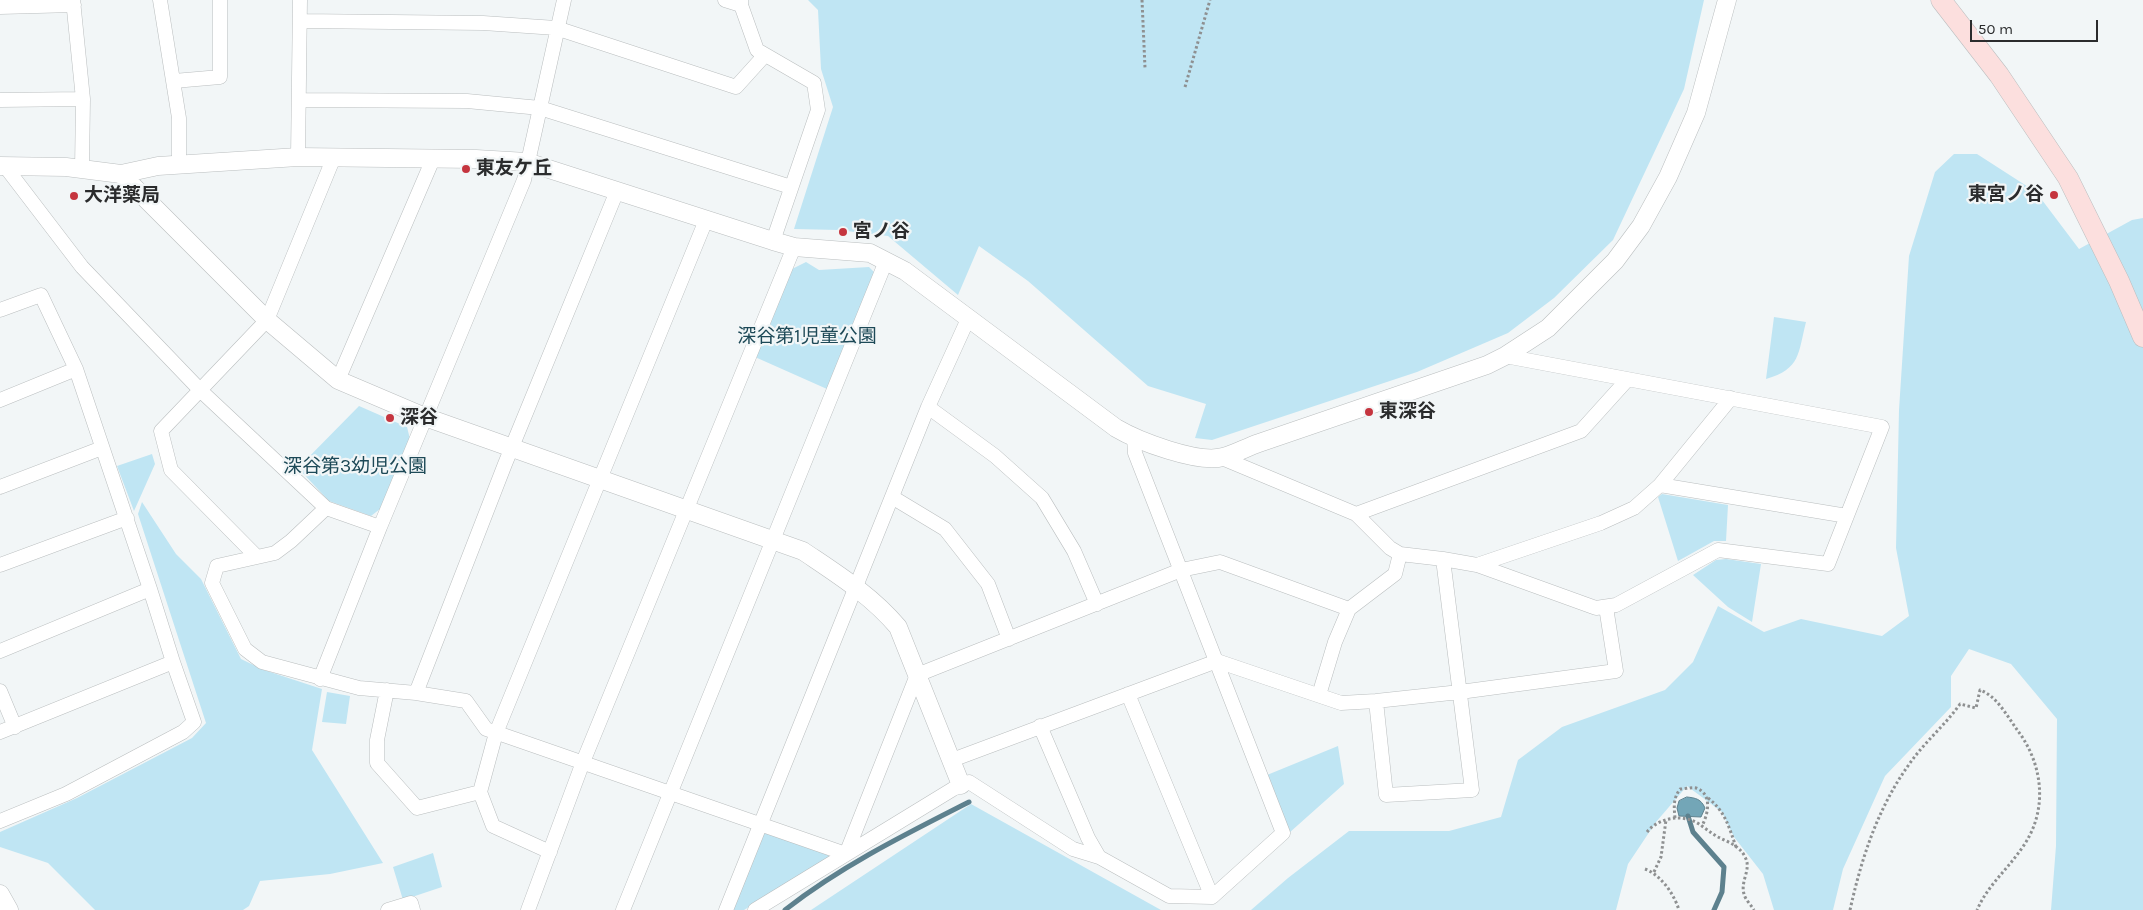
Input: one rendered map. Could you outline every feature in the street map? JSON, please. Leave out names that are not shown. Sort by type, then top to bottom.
[{"type":"main road","points":[[1941,0],[1999,75],[2068,178],[2119,281],[2143,337]]},
{"type":"street","points":[[160,0],[179,118],[179,165]]},
{"type":"street","points":[[174,81],[220,77],[220,0]]},
{"type":"street","points":[[298,157],[300,0]]},
{"type":"street","points":[[320,679],[380,527],[524,180],[556,28],[564,0]]},
{"type":"street","points":[[724,0],[741,3],[757,50],[764,56],[814,83],[818,110],[773,242]]},
{"type":"street","points":[[2,166],[82,169],[121,174],[158,166],[298,157],[527,162],[773,242],[794,247],[870,253],[905,271],[1116,428],[1134,438],[1200,458],[1222,458],[1259,443],[1487,365],[1505,356],[1548,328],[1614,261],[1641,226],[1668,177],[1696,113],[1727,0]]},
{"type":"street","points":[[0,7],[74,3],[84,99],[82,169]]},
{"type":"street","points":[[300,21],[483,23],[556,28],[736,86],[764,56]]},
{"type":"street","points":[[0,100],[84,99]]},
{"type":"street","points":[[299,100],[467,101],[540,108],[791,186]]},
{"type":"street","points":[[256,556],[172,470],[161,431],[267,320],[334,157]]},
{"type":"street","points":[[338,380],[433,159]]},
{"type":"street","points":[[2,166],[82,267],[201,391],[326,508],[380,527]]},
{"type":"street","points":[[121,174],[267,320],[338,380],[425,417],[803,551],[856,587],[882,608],[898,627],[961,785]]},
{"type":"street","points":[[416,693],[512,447],[617,190]]},
{"type":"street","points":[[550,852],[493,826],[480,792],[496,733],[706,220]]},
{"type":"street","points":[[528,910],[583,762],[794,247]]},
{"type":"street","points":[[623,910],[886,261]]},
{"type":"street","points":[[0,310],[41,295],[76,370],[127,518],[172,662],[194,722],[183,732],[66,794],[0,821]]},
{"type":"street","points":[[726,910],[928,407],[968,319]]},
{"type":"street","points":[[1222,458],[1356,514],[1390,548],[1400,554],[1478,565],[1596,608],[1616,605],[1718,550],[1828,564],[1882,427],[1505,356]]},
{"type":"street","points":[[0,400],[76,370]]},
{"type":"street","points":[[1356,514],[1581,431],[1627,380]]},
{"type":"street","points":[[1478,565],[1601,523],[1634,508],[1660,485],[1731,398]]},
{"type":"street","points":[[928,407],[995,456],[1042,498],[1074,551],[1097,604]]},
{"type":"street","points":[[755,910],[961,785],[969,782],[1073,849],[1099,857],[1170,896],[1212,898],[1283,833],[1135,453],[1134,438]]},
{"type":"street","points":[[0,487],[102,448]]},
{"type":"street","points":[[1660,485],[1847,516]]},
{"type":"street","points":[[892,497],[945,528],[988,584],[1009,639]]},
{"type":"street","points":[[326,508],[291,541],[275,553],[217,566],[212,583],[244,649],[262,662],[359,688],[416,693],[466,701],[486,729],[846,854]]},
{"type":"street","points":[[0,565],[127,518]]},
{"type":"street","points":[[1319,694],[1335,642],[1350,609],[1395,574],[1400,554]]},
{"type":"street","points":[[1376,701],[1386,795],[1472,790],[1443,559]]},
{"type":"street","points":[[846,854],[917,676],[1181,570],[1220,562],[1350,609]]},
{"type":"street","points":[[0,651],[150,589]]},
{"type":"street","points":[[952,760],[1217,660],[1341,702],[1376,701],[1460,692],[1616,671],[1606,606]]},
{"type":"street","points":[[0,732],[172,662]]},
{"type":"street","points":[[387,690],[377,740],[377,763],[417,808],[480,792]]},
{"type":"street","points":[[0,691],[15,727]]},
{"type":"street","points":[[1128,694],[1212,898]]},
{"type":"street","points":[[1040,726],[1088,838],[1099,857]]},
{"type":"street","points":[[0,894],[9,910]]},
{"type":"street","points":[[388,910],[411,903],[413,910]]},
{"type":"path","points":[[1142,0],[1145,68]]},
{"type":"path","points":[[1185,87],[1210,0]]},
{"type":"path","points":[[1850,910],[1874,826],[1896,785],[1912,761],[1960,704],[1976,708],[1980,690],[1989,693],[2023,738],[2036,764],[2041,796],[2030,836],[1989,888],[1977,910]]},
{"type":"path","points":[[1675,818],[1674,799],[1680,790],[1694,788],[1718,805],[1725,816],[1736,847]]},
{"type":"path","points":[[1702,826],[1708,798]]},
{"type":"path","points":[[1647,832],[1653,824],[1675,818],[1685,819],[1693,821],[1736,847],[1747,858],[1747,871],[1742,882],[1744,895],[1754,910]]},
{"type":"path","points":[[1654,873],[1661,857],[1666,820]]},
{"type":"path","points":[[1645,869],[1654,873],[1677,903],[1679,910]]},
{"type":"green space","points":[[808,0],[1704,0],[1684,89],[1613,240],[1554,298],[1508,333],[1417,372],[1212,440],[1195,438],[1206,404],[1148,386],[1028,281],[979,246],[958,295],[888,236],[838,230],[794,229],[833,107],[821,69],[818,10]]},
{"type":"green space","points":[[1954,154],[1977,154],[2036,192],[2079,249],[2132,220],[2143,218],[2143,910],[2051,910],[2056,846],[2057,719],[2011,664],[1969,649],[1951,676],[1951,707],[1885,776],[1843,869],[1833,910],[1774,910],[1763,874],[1734,837],[1722,812],[1687,786],[1656,822],[1628,864],[1616,910],[1251,910],[1288,878],[1349,831],[1449,831],[1501,817],[1518,760],[1562,727],[1665,690],[1693,662],[1718,606],[1764,632],[1801,619],[1882,636],[1909,616],[1896,548],[1899,410],[1909,256],[1935,172]]},
{"type":"green space","name":"深谷第1児童公園","points":[[806,262],[819,270],[869,267],[875,273],[827,389],[755,357],[792,269]]},
{"type":"green space","points":[[1774,317],[1806,322],[1799,351],[1792,365],[1777,375],[1766,379]]},
{"type":"green space","name":"深谷第3幼児公園","points":[[359,406],[407,427],[410,439],[380,509],[371,516],[329,501],[298,468]]},
{"type":"green space","points":[[152,454],[155,464],[134,511],[117,466]]},
{"type":"green space","points":[[1662,494],[1728,505],[1726,541],[1714,541],[1678,561],[1658,497]]},
{"type":"green space","points":[[142,502],[176,554],[201,579],[241,659],[264,670],[322,689],[312,750],[383,863],[330,874],[260,881],[249,906],[243,910],[95,910],[48,863],[0,847],[0,832],[77,798],[192,738],[206,723],[138,514]]},
{"type":"green space","points":[[1726,559],[1761,564],[1752,622],[1728,607],[1693,575],[1716,560]]},
{"type":"green space","points":[[327,692],[350,696],[346,724],[322,722]]},
{"type":"green space","points":[[1338,746],[1344,784],[1289,833],[1267,775]]},
{"type":"green space","points":[[971,804],[1161,910],[811,910]]},
{"type":"green space","points":[[763,829],[833,855],[744,910],[732,910]]},
{"type":"green space","points":[[433,853],[442,887],[403,900],[393,867]]},
{"type":"shaded area","points":[[1687,797],[1698,799],[1702,803],[1705,808],[1701,817],[1679,816],[1677,808],[1679,801]]},
{"type":"waterway","points":[[785,910],[851,865],[969,802]]},
{"type":"waterway","points":[[1688,816],[1693,832],[1724,867],[1722,892],[1714,910]]},
{"type":"place","name":"東友ケ丘","points":[[466,169]]},
{"type":"place","name":"東宮ノ谷","points":[[2054,195]]},
{"type":"place","name":"大洋薬局","points":[[74,196]]},
{"type":"place","name":"宮ノ谷","points":[[843,232]]},
{"type":"place","name":"東深谷","points":[[1369,412]]},
{"type":"place","name":"深谷","points":[[390,418]]}]
